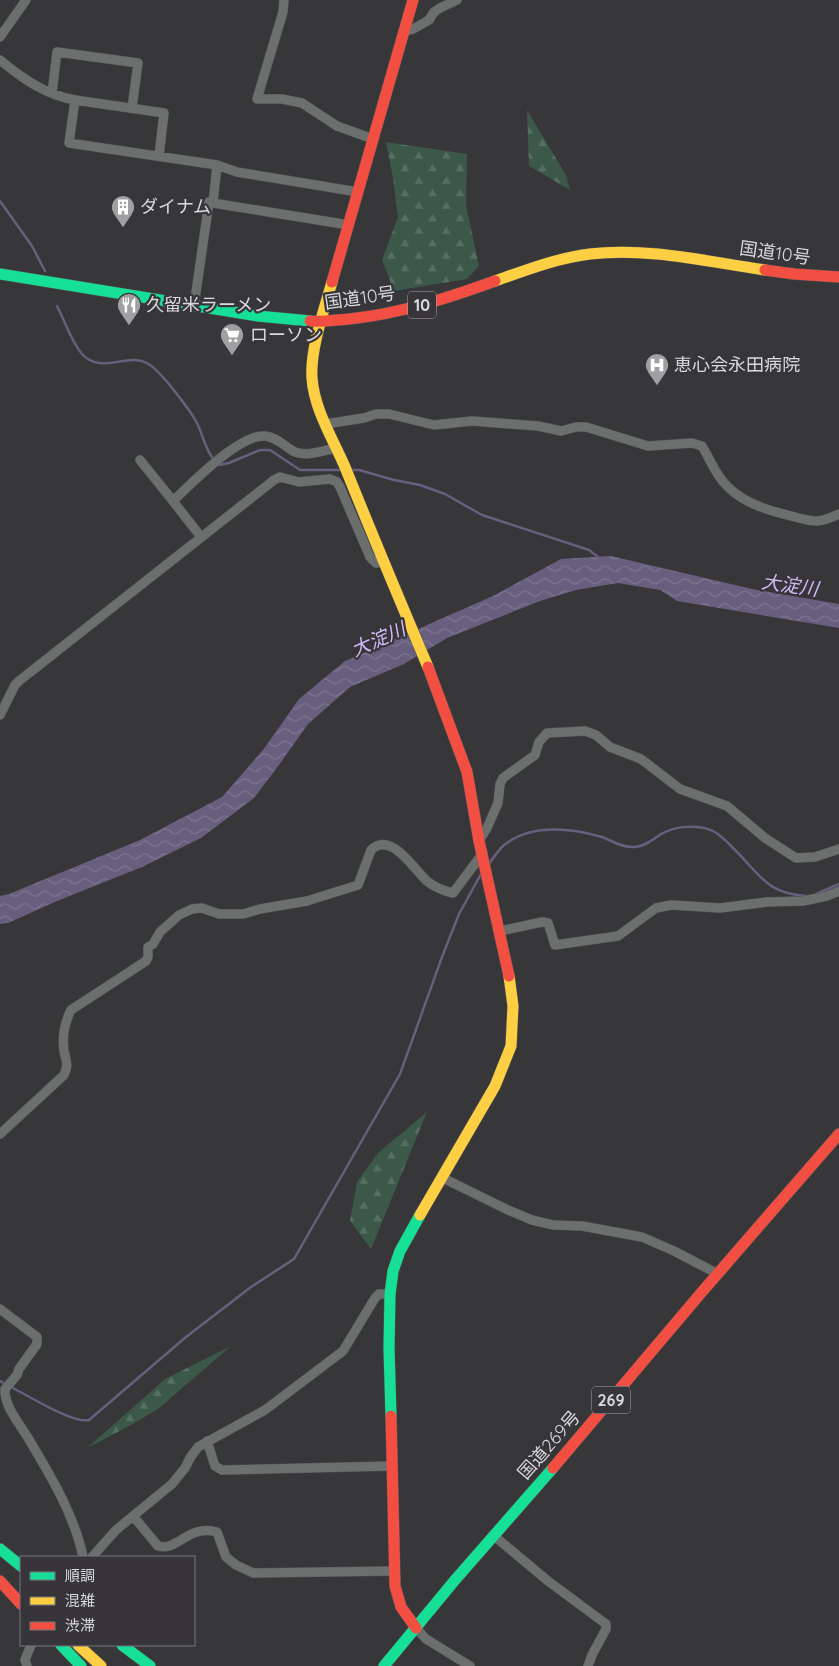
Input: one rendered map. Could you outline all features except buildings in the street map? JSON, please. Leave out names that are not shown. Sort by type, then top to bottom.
[{"type":"main road","points":[[413,0],[321,322],[312,366],[312,380],[318,407],[440,697],[466,772],[479,841],[510,979],[513,1006],[510,1046],[495,1086],[400,1251],[393,1271],[390,1294],[389,1348],[394,1571],[398,1598],[405,1615],[416,1628]]},
{"type":"main road","name":"国道10号","points":[[0,274],[258,316],[321,322],[369,317],[417,306],[451,297],[548,262],[590,254],[624,252],[662,255],[794,274],[839,277]]},
{"type":"main road","name":"国道269号","points":[[384,1666],[493,1535],[573,1445],[839,1134]]},
{"type":"main road","points":[[0,1549],[20,1565]]},
{"type":"main road","points":[[0,1570],[20,1589]]},
{"type":"main road","points":[[0,1581],[20,1603]]},
{"type":"main road","points":[[62,1646],[81,1666]]},
{"type":"main road","points":[[79,1646],[101,1666]]},
{"type":"main road","points":[[123,1646],[150,1666]]},
{"type":"street","points":[[0,37],[26,0]]},
{"type":"street","points":[[284,0],[283,12],[257,99],[282,99],[302,103],[337,126],[374,139]]},
{"type":"street","points":[[404,31],[429,20],[434,12],[457,0]]},
{"type":"street","points":[[52,94],[57,52],[138,63],[132,108]]},
{"type":"street","points":[[0,60],[22,79],[58,97],[164,113],[159,156]]},
{"type":"street","points":[[75,100],[69,143],[217,165],[237,172],[358,192]]},
{"type":"street","points":[[213,203],[217,165]]},
{"type":"street","points":[[194,306],[209,202],[349,224]]},
{"type":"street","points":[[325,424],[364,418],[376,414],[389,414],[434,426],[472,421],[528,425],[561,431],[576,427],[586,427],[648,446],[692,443],[702,446],[714,470],[728,486],[737,495],[753,504],[810,521],[826,520],[839,514]]},
{"type":"street","points":[[173,501],[223,455],[256,437],[266,436],[274,438],[296,452],[303,454],[337,449]]},
{"type":"street","points":[[140,460],[201,537]]},
{"type":"street","points":[[0,715],[19,681],[280,477],[299,482],[330,479],[337,482],[370,556],[376,563],[384,562]]},
{"type":"street","points":[[479,841],[498,803],[500,784],[503,778],[535,755],[539,742],[547,733],[585,731],[596,735],[610,747],[642,759],[680,789],[727,806],[765,838],[796,858],[815,857],[839,849]]},
{"type":"street","points":[[0,1134],[64,1074],[68,1067],[64,1050],[64,1034],[70,1010],[146,962],[148,947],[154,944],[160,932],[179,915],[197,908],[219,914],[242,914],[308,901],[358,885],[371,850],[381,844],[390,846],[398,851],[430,883],[444,891],[453,893],[484,857]]},
{"type":"street","points":[[500,932],[542,922],[548,923],[555,945],[618,936],[656,908],[671,905],[720,908],[767,902],[803,901],[827,896],[839,891]]},
{"type":"street","points":[[441,1177],[532,1220],[553,1225],[582,1226],[642,1238],[674,1250],[718,1274]]},
{"type":"street","points":[[93,1556],[116,1530],[172,1484],[198,1447],[265,1410],[343,1351],[376,1298],[380,1294],[390,1294]]},
{"type":"street","points":[[0,1309],[37,1337],[37,1344],[19,1369],[17,1375],[5,1388],[4,1396],[64,1506],[80,1543],[83,1556]]},
{"type":"street","points":[[207,1441],[215,1466],[222,1470],[392,1466]]},
{"type":"street","points":[[133,1516],[158,1546],[163,1547],[169,1547],[194,1532],[210,1530],[217,1532],[226,1557],[236,1565],[253,1573],[394,1571]]},
{"type":"street","points":[[493,1535],[548,1581],[606,1624],[606,1629],[588,1666]]},
{"type":"street","points":[[416,1628],[426,1639],[470,1666]]},
{"type":"street","points":[[26,1666],[25,1660],[31,1646]]},
{"type":"green space","points":[[527,110],[566,175],[570,190],[529,166]]},
{"type":"green space","points":[[386,142],[467,154],[466,205],[479,266],[467,279],[394,291],[382,260],[398,217]]},
{"type":"green space","points":[[427,1112],[371,1249],[350,1221],[357,1182],[378,1153]]},
{"type":"green space","points":[[231,1346],[158,1409],[87,1448],[165,1379]]},
{"type":"water","points":[[611,556],[752,589],[839,604],[839,628],[677,601],[660,590],[618,583],[576,590],[540,601],[447,638],[404,664],[350,687],[308,724],[254,798],[201,838],[142,867],[8,923],[0,924],[0,896],[140,840],[222,797],[263,750],[299,699],[345,661],[493,596],[561,559]]},
{"type":"waterway","points":[[0,201],[32,246],[45,271]]},
{"type":"waterway","points":[[57,306],[75,343],[82,354],[90,360],[98,363],[142,361],[156,370],[189,411],[198,425],[209,452],[219,465],[229,463],[260,450],[270,450],[300,470],[341,470]]},
{"type":"waterway","points":[[349,470],[359,470],[420,485],[445,494],[482,515],[589,550],[599,558]]},
{"type":"waterway","points":[[489,864],[503,846],[514,839],[538,831],[577,831],[602,837],[622,845],[638,847],[673,829],[701,827],[713,831],[721,837],[764,881],[781,891],[806,896]]},
{"type":"waterway","points":[[11,1387],[72,1418],[89,1420],[186,1337],[251,1287],[294,1259],[400,1074],[459,914],[481,874]]},
{"type":"waterway","points":[[816,894],[839,884]]},
{"type":"waterway","points":[[0,1381],[4,1383]]},
{"type":"traffic: fast","points":[[0,274],[258,316],[310,321]]},
{"type":"traffic: fast","points":[[391,1416],[389,1348],[390,1294],[393,1271],[400,1251],[420,1215]]},
{"type":"traffic: fast","points":[[384,1666],[455,1580],[553,1468]]},
{"type":"traffic: fast","points":[[0,1549],[20,1565]]},
{"type":"traffic: fast","points":[[62,1646],[81,1666]]},
{"type":"traffic: fast","points":[[123,1646],[150,1666]]},
{"type":"traffic: slow","points":[[495,281],[566,258],[612,252],[678,256],[765,270]]},
{"type":"traffic: slow","points":[[332,282],[313,355],[312,378],[316,401],[428,667]]},
{"type":"traffic: slow","points":[[420,1215],[495,1086],[511,1046],[513,1006],[509,976]]},
{"type":"traffic: slow","points":[[79,1646],[101,1666]]},
{"type":"traffic: jam","points":[[332,282],[413,0]]},
{"type":"traffic: jam","points":[[765,270],[839,277]]},
{"type":"traffic: jam","points":[[310,321],[368,317],[441,299],[495,281]]},
{"type":"traffic: jam","points":[[428,667],[467,772],[479,841],[509,976]]},
{"type":"traffic: jam","points":[[553,1468],[839,1134]]},
{"type":"traffic: jam","points":[[391,1416],[395,1586],[401,1607],[416,1628]]},
{"type":"traffic: jam","points":[[0,1581],[20,1603]]},
{"type":"place","name":"ダイナム","points":[[123,228]]},
{"type":"place","name":"久留米ラーメン","points":[[129,326]]},
{"type":"place","name":"ローソン","points":[[232,356]]},
{"type":"place","name":"恵心会永田病院","points":[[657,386]]},
{"type":"water label","name":"大淀川","points":[[790,585]]},
{"type":"water label","name":"大淀川","points":[[378,639]]}]
